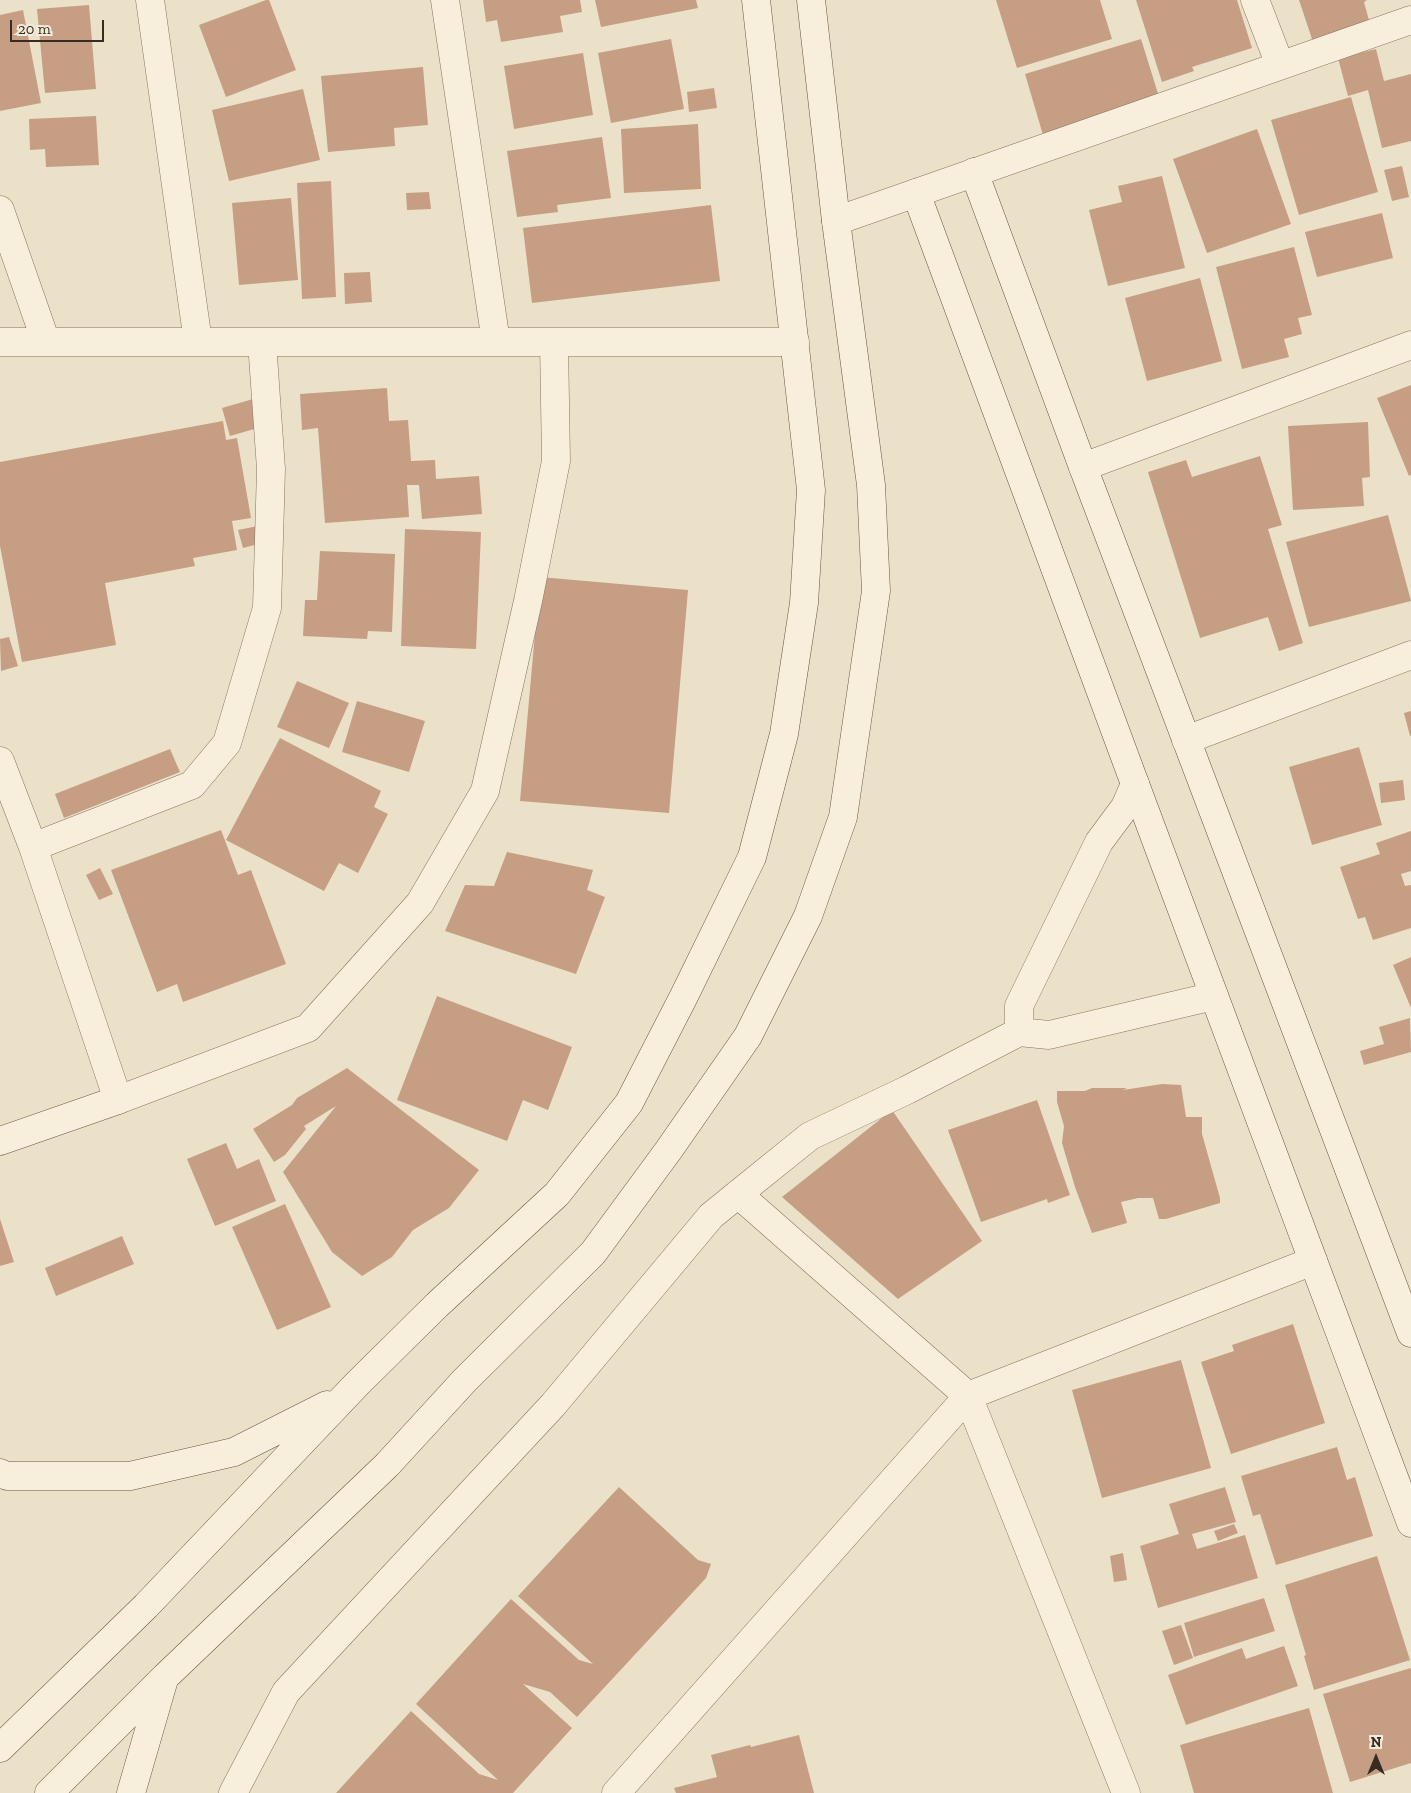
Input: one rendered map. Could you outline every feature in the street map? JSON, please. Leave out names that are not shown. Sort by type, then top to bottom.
[{"type":"street","points":[[150,0],[198,342]]},
{"type":"street","points":[[445,0],[496,342]]},
{"type":"street","points":[[0,1748],[146,1606],[357,1384],[437,1305],[556,1194],[628,1103],[684,996],[752,857],[784,734],[804,603],[812,490],[756,0]]},
{"type":"street","points":[[49,1793],[165,1677],[387,1465],[465,1380],[593,1253],[668,1151],[748,1036],[808,916],[844,817],[876,591],[871,485],[836,221],[811,0]]},
{"type":"street","points":[[1255,0],[1280,65]]},
{"type":"street","points":[[836,221],[1411,20]]},
{"type":"street","points":[[974,172],[1083,467],[1411,1333]]},
{"type":"street","points":[[916,193],[1411,1523]]},
{"type":"street","points":[[0,210],[46,342]]},
{"type":"street","points":[[0,342],[795,342]]},
{"type":"street","points":[[33,847],[192,785],[227,743],[267,608],[272,469],[262,342]]},
{"type":"street","points":[[0,1141],[118,1100],[308,1028],[420,904],[485,791],[528,601],[556,461],[554,342]]},
{"type":"street","points":[[1083,467],[1411,345]]},
{"type":"street","points":[[1186,740],[1411,655]]},
{"type":"street","points":[[0,761],[33,847],[118,1100]]},
{"type":"street","points":[[1019,1032],[1019,1006],[1099,842],[1125,807],[1135,784]]},
{"type":"street","points":[[233,1793],[286,1692],[553,1405],[711,1216],[738,1194],[810,1136],[907,1090],[1019,1032],[1049,1035],[1214,996]]},
{"type":"street","points":[[738,1194],[968,1396],[1126,1793]]},
{"type":"street","points":[[616,1793],[968,1396],[1313,1261]]},
{"type":"street","points":[[0,1473],[7,1476],[130,1476],[234,1452],[330,1404],[357,1384]]},
{"type":"street","points":[[131,1793],[165,1677]]},
{"type":"building","points":[[269,0],[296,70],[226,97],[199,25]]},
{"type":"building","points":[[483,0],[580,0],[582,12],[560,16],[563,32],[501,42],[497,20],[486,22]]},
{"type":"building","points":[[595,0],[696,0],[698,8],[601,27]]},
{"type":"building","points":[[996,0],[1100,0],[1112,39],[1017,68]]},
{"type":"building","points":[[1136,0],[1237,0],[1252,48],[1192,67],[1194,71],[1162,82]]},
{"type":"building","points":[[1299,0],[1367,0],[1364,2],[1370,24],[1313,42]]},
{"type":"building","points":[[89,5],[96,89],[45,93],[37,9]]},
{"type":"building","points":[[23,10],[41,103],[0,111],[0,15]]},
{"type":"building","points":[[671,39],[684,109],[611,123],[598,53]]},
{"type":"building","points":[[1141,39],[1160,100],[1043,135],[1025,74]]},
{"type":"building","points":[[1376,49],[1384,81],[1411,74],[1411,141],[1382,148],[1368,90],[1348,96],[1338,58]]},
{"type":"building","points":[[583,53],[593,115],[514,129],[504,66]]},
{"type":"building","points":[[423,67],[428,125],[394,128],[395,146],[328,152],[321,76]]},
{"type":"building","points":[[714,88],[717,108],[689,112],[687,92]]},
{"type":"building","points":[[303,89],[320,160],[229,181],[212,110]]},
{"type":"building","points":[[1351,97],[1378,192],[1299,215],[1271,120]]},
{"type":"building","points":[[96,116],[99,165],[46,167],[45,149],[30,150],[29,119]]},
{"type":"building","points":[[698,124],[701,189],[624,193],[621,129]]},
{"type":"building","points":[[1257,129],[1291,224],[1207,253],[1173,159]]},
{"type":"building","points":[[602,137],[611,198],[557,205],[558,212],[517,217],[507,151]]},
{"type":"building","points":[[1402,166],[1409,197],[1392,201],[1384,170]]},
{"type":"building","points":[[1162,176],[1185,268],[1108,286],[1089,210],[1122,202],[1118,186]]},
{"type":"building","points":[[331,181],[336,297],[302,299],[297,183]]},
{"type":"building","points":[[429,192],[431,209],[407,210],[406,193]]},
{"type":"building","points":[[291,198],[298,280],[239,285],[232,203]]},
{"type":"building","points":[[711,205],[720,281],[532,303],[523,228]]},
{"type":"building","points":[[1382,213],[1393,258],[1317,277],[1305,232]]},
{"type":"building","points":[[1294,247],[1312,315],[1298,318],[1302,334],[1284,339],[1289,357],[1242,369],[1216,267]]},
{"type":"building","points":[[370,272],[372,302],[345,304],[344,273]]},
{"type":"building","points":[[1200,278],[1222,361],[1147,381],[1125,298]]},
{"type":"building","points":[[1411,385],[1411,475],[1409,476],[1377,398]]},
{"type":"building","points":[[387,388],[389,421],[408,420],[411,461],[435,460],[436,479],[479,476],[482,514],[422,519],[419,485],[407,485],[409,517],[325,523],[318,428],[302,430],[300,394]]},
{"type":"building","points":[[253,399],[261,427],[230,436],[222,408]]},
{"type":"building","points":[[223,421],[226,440],[237,438],[251,518],[232,521],[237,550],[193,558],[195,566],[105,583],[116,645],[22,662],[0,546],[0,462]]},
{"type":"building","points":[[1368,422],[1370,477],[1362,478],[1364,506],[1293,510],[1288,426]]},
{"type":"building","points":[[1260,456],[1282,525],[1268,529],[1303,643],[1279,651],[1268,617],[1200,638],[1148,472],[1186,460],[1192,477]]},
{"type":"building","points":[[1388,515],[1411,601],[1309,627],[1286,542]]},
{"type":"building","points":[[258,526],[262,543],[243,548],[238,530]]},
{"type":"building","points":[[405,529],[481,532],[476,649],[401,646]]},
{"type":"building","points":[[320,551],[395,554],[392,632],[368,631],[367,639],[303,636],[305,600],[317,600]]},
{"type":"building","points":[[540,577],[688,590],[669,813],[520,801]]},
{"type":"building","points":[[9,637],[18,666],[1,671],[0,639]]},
{"type":"building","points":[[297,681],[349,703],[329,748],[277,727]]},
{"type":"building","points":[[357,701],[425,721],[409,772],[342,752]]},
{"type":"building","points":[[1411,711],[1411,736],[1410,736],[1404,713]]},
{"type":"building","points":[[280,738],[381,791],[374,807],[388,814],[358,873],[339,863],[324,891],[226,840]]},
{"type":"building","points":[[1359,747],[1382,825],[1312,845],[1289,767]]},
{"type":"building","points":[[170,749],[180,772],[64,818],[55,794]]},
{"type":"building","points":[[1403,780],[1405,800],[1381,803],[1379,783]]},
{"type":"building","points":[[221,830],[238,875],[251,870],[286,964],[183,1002],[177,984],[157,992],[111,870]]},
{"type":"building","points":[[1411,831],[1411,871],[1401,874],[1405,886],[1411,885],[1411,928],[1373,940],[1365,917],[1358,919],[1340,867],[1380,854],[1376,843]]},
{"type":"building","points":[[507,852],[593,870],[587,890],[605,897],[576,974],[445,931],[465,885],[494,886]]},
{"type":"building","points":[[100,868],[113,894],[99,900],[86,875]]},
{"type":"building","points":[[1411,957],[1411,1008],[1393,965]]},
{"type":"building","points":[[437,996],[572,1047],[548,1110],[523,1100],[507,1141],[397,1100]]},
{"type":"building","points":[[1410,1018],[1411,1052],[1364,1065],[1360,1051],[1384,1044],[1379,1027]]},
{"type":"building","points":[[347,1068],[479,1170],[449,1208],[413,1230],[392,1257],[362,1276],[332,1252],[283,1172],[336,1106],[304,1126],[306,1129],[285,1155],[274,1162],[253,1129],[292,1105],[297,1098]]},
{"type":"building","points":[[1162,1084],[1181,1085],[1186,1117],[1202,1117],[1202,1134],[1220,1203],[1166,1219],[1159,1219],[1153,1198],[1138,1198],[1121,1202],[1127,1223],[1092,1233],[1075,1187],[1062,1143],[1064,1126],[1057,1102],[1057,1091],[1127,1088],[1123,1090]]},
{"type":"building","points":[[1037,1100],[1070,1195],[1048,1203],[1047,1199],[981,1222],[948,1130]]},
{"type":"building","points":[[892,1110],[982,1241],[898,1299],[782,1197]]},
{"type":"building","points":[[226,1143],[237,1169],[259,1159],[276,1201],[215,1226],[187,1159]]},
{"type":"building","points":[[285,1204],[331,1307],[277,1330],[232,1227]]},
{"type":"building","points":[[0,1219],[14,1262],[0,1266]]},
{"type":"building","points":[[122,1236],[134,1264],[56,1296],[45,1268]]},
{"type":"building","points":[[1293,1324],[1325,1423],[1231,1454],[1201,1362],[1234,1351],[1232,1345]]},
{"type":"building","points":[[1181,1360],[1211,1468],[1102,1498],[1072,1390]]},
{"type":"building","points":[[1337,1447],[1347,1480],[1355,1477],[1373,1536],[1276,1565],[1260,1514],[1253,1516],[1241,1476]]},
{"type":"building","points":[[619,1487],[698,1560],[711,1564],[706,1578],[577,1717],[550,1692],[523,1684],[572,1728],[513,1793],[336,1793],[411,1711],[479,1774],[498,1780],[416,1704],[511,1599],[579,1660],[593,1664],[518,1596]]},
{"type":"building","points":[[1225,1487],[1236,1522],[1192,1534],[1197,1549],[1245,1535],[1258,1578],[1158,1608],[1140,1546],[1179,1534],[1169,1504]]},
{"type":"building","points":[[1234,1524],[1238,1533],[1218,1541],[1214,1531]]},
{"type":"building","points":[[1123,1553],[1127,1580],[1114,1582],[1110,1556]]},
{"type":"building","points":[[1377,1556],[1410,1660],[1314,1690],[1304,1656],[1306,1655],[1285,1585]]},
{"type":"building","points":[[1264,1598],[1275,1631],[1194,1657],[1184,1623]]},
{"type":"building","points":[[1181,1625],[1193,1658],[1174,1665],[1162,1631]]},
{"type":"building","points":[[1284,1646],[1298,1686],[1186,1725],[1168,1675],[1242,1648],[1246,1659]]},
{"type":"building","points":[[1411,1668],[1411,1763],[1350,1782],[1323,1694]]},
{"type":"building","points":[[1309,1708],[1333,1793],[1194,1793],[1180,1745]]},
{"type":"building","points":[[799,1735],[814,1793],[676,1793],[674,1788],[717,1777],[711,1755]]}]
